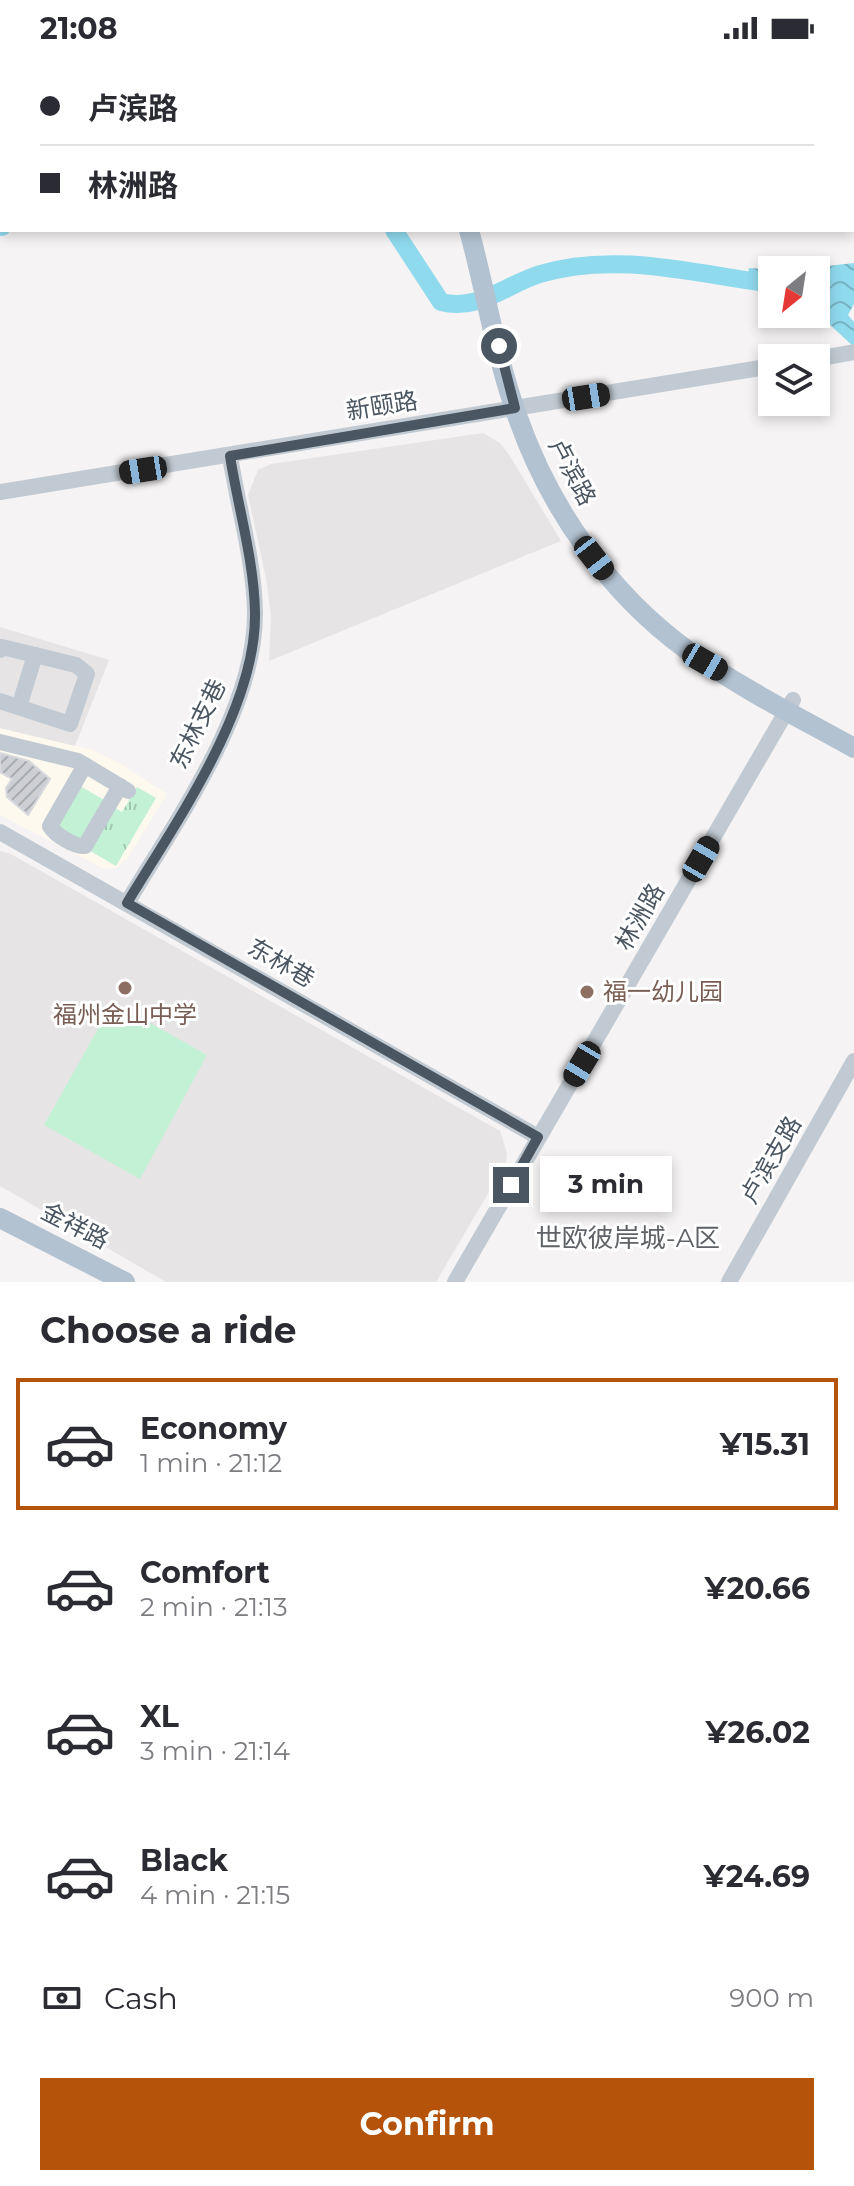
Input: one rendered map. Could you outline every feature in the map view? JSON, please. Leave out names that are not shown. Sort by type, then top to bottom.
[{"type":"main road","name":"卢滨路","points":[[470,232],[487,273],[520,407],[555,501],[608,576],[686,649],[790,705],[854,748]]},
{"type":"main road","points":[[482,232],[487,273]]},
{"type":"main road","points":[[790,705],[854,735]]},
{"type":"main road","name":"金祥路","points":[[0,1218],[125,1282]]},
{"type":"main road","name":"金祥路","points":[[0,1232],[100,1282]]},
{"type":"street","points":[[830,356],[854,352]]},
{"type":"street","name":"新颐路","points":[[0,492],[758,368]]},
{"type":"street","name":"东林支巷","points":[[127,903],[225,730],[248,673],[253,645],[254,596],[230,456]]},
{"type":"street","points":[[0,650],[2,647],[35,655],[83,669],[87,674],[70,724],[0,692]]},
{"type":"street","points":[[21,703],[35,655]]},
{"type":"street","points":[[0,701],[21,703]]},
{"type":"street","name":"林洲路","points":[[455,1282],[790,705]]},
{"type":"street","points":[[0,742],[85,765],[125,789],[85,846],[80,847],[53,832],[50,826],[85,765]]},
{"type":"street","name":"东林巷","points":[[0,832],[538,1137]]},
{"type":"street","name":"卢滨支路","points":[[729,1282],[854,1061]]},
{"type":"shaded area","points":[[483,433],[500,443],[510,456],[561,541],[269,661],[271,616],[248,495],[258,470],[271,464]]},
{"type":"shaded area","points":[[0,627],[109,660],[75,746],[0,728]]},
{"type":"shaded area","points":[[0,728],[90,749],[118,762],[167,794],[127,859],[117,868],[104,869],[0,815]]},
{"type":"shaded area","name":"福州金山中学","points":[[0,851],[9,853],[500,1131],[507,1153],[506,1163],[436,1282],[166,1282],[0,1186]]},
{"type":"green space","points":[[80,786],[106,801],[81,843],[55,828]]},
{"type":"green space","points":[[137,787],[156,798],[116,866],[90,851],[115,808],[122,812]]},
{"type":"green space","points":[[113,1002],[207,1055],[140,1179],[44,1125]]},
{"type":"water","points":[[854,263],[854,304],[848,315],[854,322],[854,347],[830,325],[830,266]]},
{"type":"water","points":[[749,268],[758,269],[758,288],[746,287]]},
{"type":"building","points":[[0,753],[29,761],[50,779],[28,815],[7,797],[6,788],[12,779],[0,772]]},
{"type":"waterway","points":[[395,232],[441,302],[455,304],[492,296],[540,274],[598,264],[656,267],[758,282]]},
{"type":"place","name":"福州金山中学","points":[[125,988]]},
{"type":"place","name":"福一幼儿园","points":[[587,992]]},
{"type":"district","name":"世欧彼岸城-A区","points":[[628,1238]]},
{"type":"route","points":[[499,346],[515,408],[230,456],[254,596],[255,620],[248,673],[232,718],[127,903],[538,1137],[511,1185]]}]
